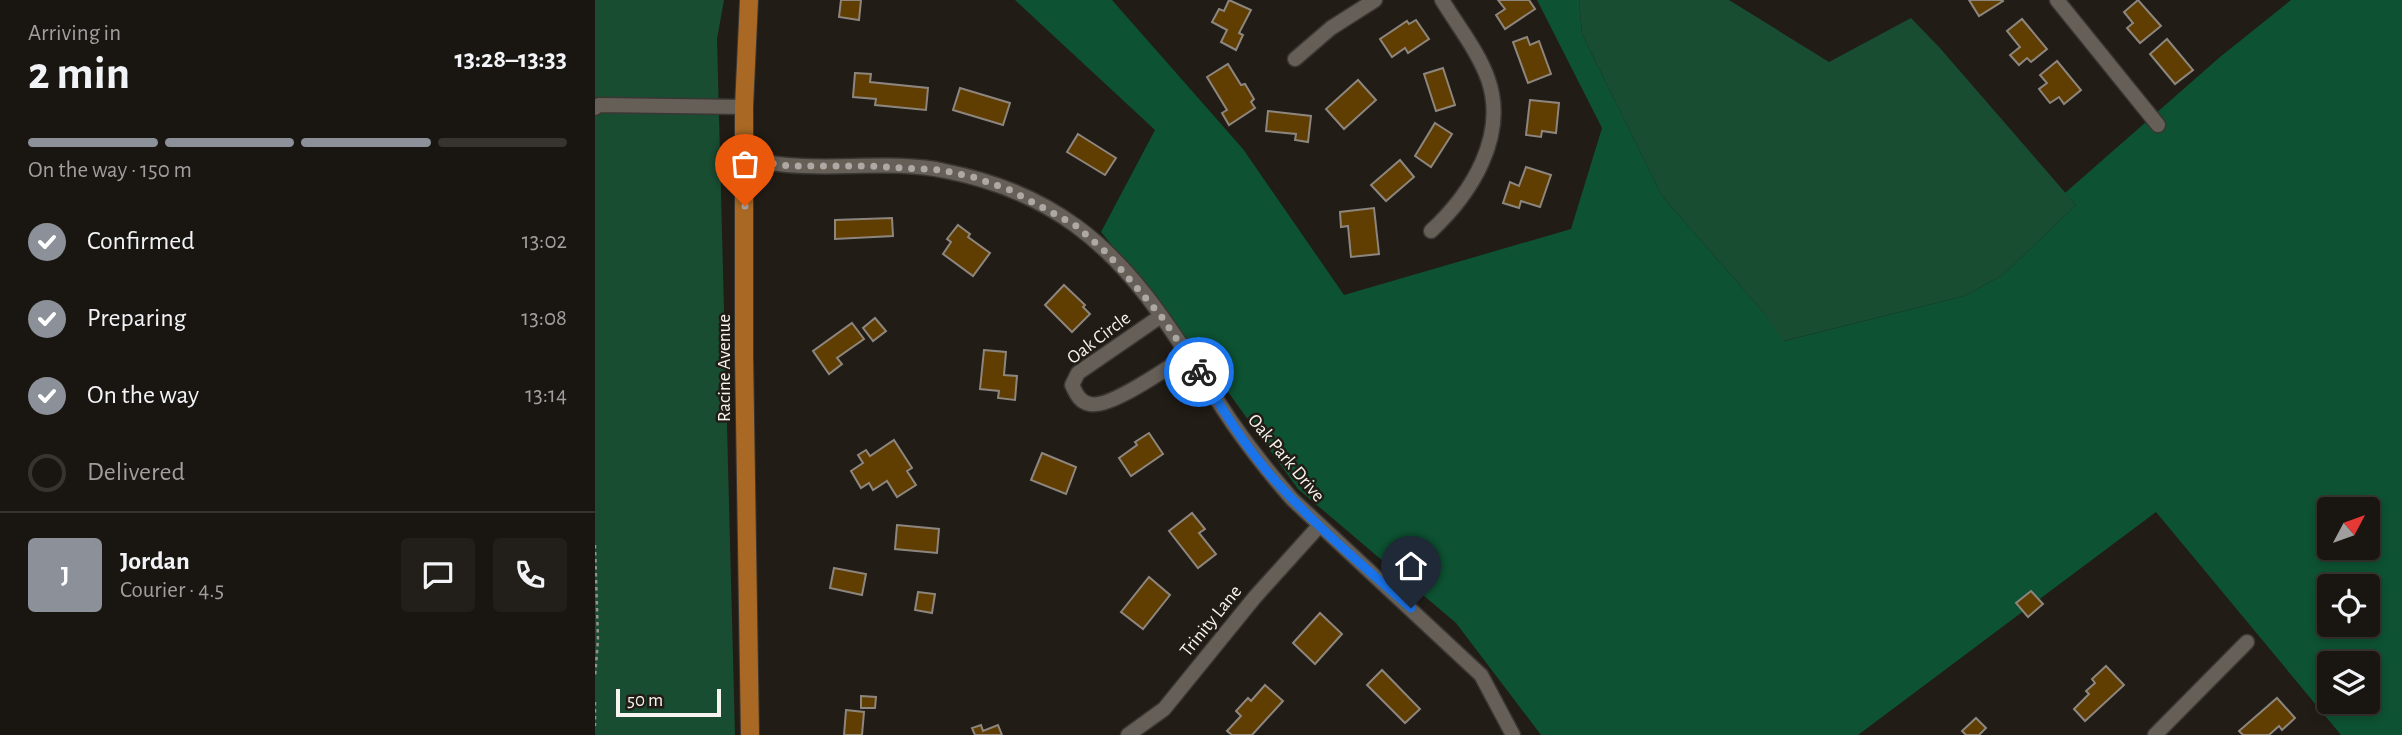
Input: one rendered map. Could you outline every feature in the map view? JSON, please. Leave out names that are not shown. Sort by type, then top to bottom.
[{"type":"main road","name":"Racine Avenue","points":[[749,0],[744,107],[750,735]]},
{"type":"street","points":[[1294,59],[1331,28],[1375,0]]},
{"type":"street","points":[[1430,231],[1476,178],[1492,121],[1488,80],[1442,0]]},
{"type":"street","points":[[2057,0],[2158,125]]},
{"type":"street","points":[[596,104],[744,107]]},
{"type":"street","name":"Oak Park Drive","points":[[745,159],[788,166],[941,170],[973,177],[1010,190],[1075,225],[1119,264],[1161,316],[1264,468],[1319,526],[1473,666],[1495,697],[1513,735]]},
{"type":"street","name":"Oak Circle","points":[[1161,316],[1078,373],[1072,385],[1078,398],[1090,405],[1109,403],[1188,355]]},
{"type":"street","name":"Trinity Lane","points":[[1128,735],[1164,709],[1255,597],[1319,526]]},
{"type":"street","points":[[2155,735],[2247,642]]},
{"type":"path","points":[[595,545],[598,640],[595,677]]},
{"type":"path","points":[[595,702],[595,726]]},
{"type":"green space","points":[[595,0],[724,0],[717,39],[735,735],[595,735]]},
{"type":"green space","points":[[1015,0],[1112,0],[1243,149],[1344,295],[1571,229],[1602,128],[1537,0],[1579,0],[1582,34],[1662,196],[1759,307],[1784,341],[1964,296],[2003,275],[2076,205],[2065,193],[2220,57],[2291,0],[2402,0],[2402,735],[2341,735],[2324,714],[2380,714],[2380,651],[2317,651],[2317,706],[2156,512],[1858,735],[1541,735],[1456,623],[1298,489],[1213,371],[1101,232],[1155,130]]},
{"type":"green space","points":[[1579,0],[1729,0],[1829,62],[1911,18],[2076,205],[2003,275],[1964,296],[1783,341],[1759,307],[1662,196],[1582,34]]},
{"type":"building","points":[[841,0],[861,0],[859,20],[839,17]]},
{"type":"building","points":[[1229,0],[1251,10],[1239,33],[1243,35],[1236,50],[1221,42],[1227,30],[1212,22],[1219,9],[1224,11]]},
{"type":"building","points":[[1498,0],[1529,0],[1535,9],[1505,29],[1496,15],[1505,9]]},
{"type":"building","points":[[1969,0],[2002,0],[2003,1],[1979,16]]},
{"type":"building","points":[[2138,0],[2161,26],[2140,43],[2127,28],[2133,23],[2124,12]]},
{"type":"building","points":[[2022,19],[2047,49],[2031,62],[2027,58],[2019,65],[2010,55],[2020,47],[2007,31]]},
{"type":"building","points":[[1416,20],[1429,39],[1408,53],[1405,48],[1392,57],[1380,39],[1407,21],[1409,24]]},
{"type":"building","points":[[1527,37],[1530,45],[1539,41],[1551,74],[1528,83],[1513,42]]},
{"type":"building","points":[[2167,39],[2193,70],[2175,84],[2150,54]]},
{"type":"building","points":[[2057,61],[2081,90],[2064,104],[2059,97],[2050,103],[2039,89],[2047,83],[2040,75]]},
{"type":"building","points":[[1228,64],[1241,85],[1245,84],[1254,99],[1251,102],[1255,108],[1229,125],[1222,113],[1227,110],[1207,77]]},
{"type":"building","points":[[1443,68],[1455,105],[1436,111],[1424,74]]},
{"type":"building","points":[[855,73],[871,74],[870,82],[928,88],[926,110],[875,105],[876,99],[853,97]]},
{"type":"building","points":[[1358,80],[1376,100],[1344,129],[1326,109]]},
{"type":"building","points":[[960,88],[1010,103],[1003,125],[953,110]]},
{"type":"building","points":[[1530,100],[1559,103],[1556,133],[1542,131],[1541,137],[1526,135]]},
{"type":"building","points":[[1268,111],[1311,116],[1308,142],[1295,140],[1296,134],[1266,131]]},
{"type":"building","points":[[1435,123],[1452,134],[1431,167],[1415,156]]},
{"type":"building","points":[[1078,134],[1116,158],[1105,175],[1067,152]]},
{"type":"building","points":[[1400,160],[1414,177],[1386,201],[1371,185]]},
{"type":"building","points":[[1526,167],[1551,175],[1540,207],[1521,201],[1519,208],[1503,203],[1510,182],[1519,186]]},
{"type":"building","points":[[1374,208],[1379,254],[1351,257],[1348,226],[1341,227],[1340,212]]},
{"type":"building","points":[[892,218],[893,236],[835,239],[835,220]]},
{"type":"building","points":[[958,225],[970,234],[968,237],[990,253],[973,276],[943,254],[951,242],[947,239]]},
{"type":"building","points":[[1064,285],[1085,305],[1083,307],[1090,314],[1072,332],[1045,305]]},
{"type":"building","points":[[875,318],[886,331],[873,341],[863,328]]},
{"type":"building","points":[[852,323],[864,339],[837,358],[842,364],[829,374],[813,351]]},
{"type":"building","points":[[984,350],[1006,352],[1004,375],[1017,376],[1015,400],[998,398],[999,391],[980,389]]},
{"type":"building","points":[[1149,433],[1163,454],[1131,476],[1119,458]]},
{"type":"building","points":[[894,440],[912,468],[907,471],[916,485],[897,497],[887,481],[873,490],[869,483],[861,488],[851,471],[863,463],[858,455],[866,450],[870,456]]},
{"type":"building","points":[[1042,453],[1076,467],[1066,494],[1031,480]]},
{"type":"building","points":[[1192,513],[1205,529],[1199,533],[1216,554],[1198,568],[1169,531]]},
{"type":"building","points":[[897,525],[939,529],[937,553],[895,549]]},
{"type":"building","points":[[834,568],[866,574],[862,595],[830,588]]},
{"type":"building","points":[[1149,577],[1170,595],[1143,629],[1121,612]]},
{"type":"building","points":[[2031,591],[2043,604],[2028,617],[2016,603]]},
{"type":"building","points":[[918,592],[935,594],[932,613],[915,610]]},
{"type":"building","points":[[1320,613],[1342,634],[1315,664],[1293,643]]},
{"type":"building","points":[[2106,666],[2124,685],[2085,721],[2074,709],[2089,694],[2086,691],[2095,683],[2092,679]]},
{"type":"building","points":[[1382,670],[1420,709],[1405,723],[1367,685]]},
{"type":"building","points":[[1265,685],[1283,701],[1252,735],[1232,735],[1227,731],[1241,716],[1236,711],[1248,698],[1251,701]]},
{"type":"building","points":[[861,696],[876,697],[875,708],[861,708]]},
{"type":"building","points":[[2277,698],[2295,718],[2282,730],[2279,726],[2269,735],[2243,735],[2239,731]]},
{"type":"building","points":[[846,710],[864,712],[862,735],[844,735]]},
{"type":"building","points":[[1976,718],[1986,728],[1979,735],[1966,735],[1962,731]]},
{"type":"building","points":[[981,725],[983,731],[998,725],[1002,735],[975,735],[972,728]]},
{"type":"way so far","points":[[745,206],[745,159],[788,166],[941,170],[973,177],[1010,190],[1075,225],[1119,264],[1161,316],[1199,372]]},
{"type":"route","points":[[1199,372],[1264,468],[1319,526],[1411,608]]}]
